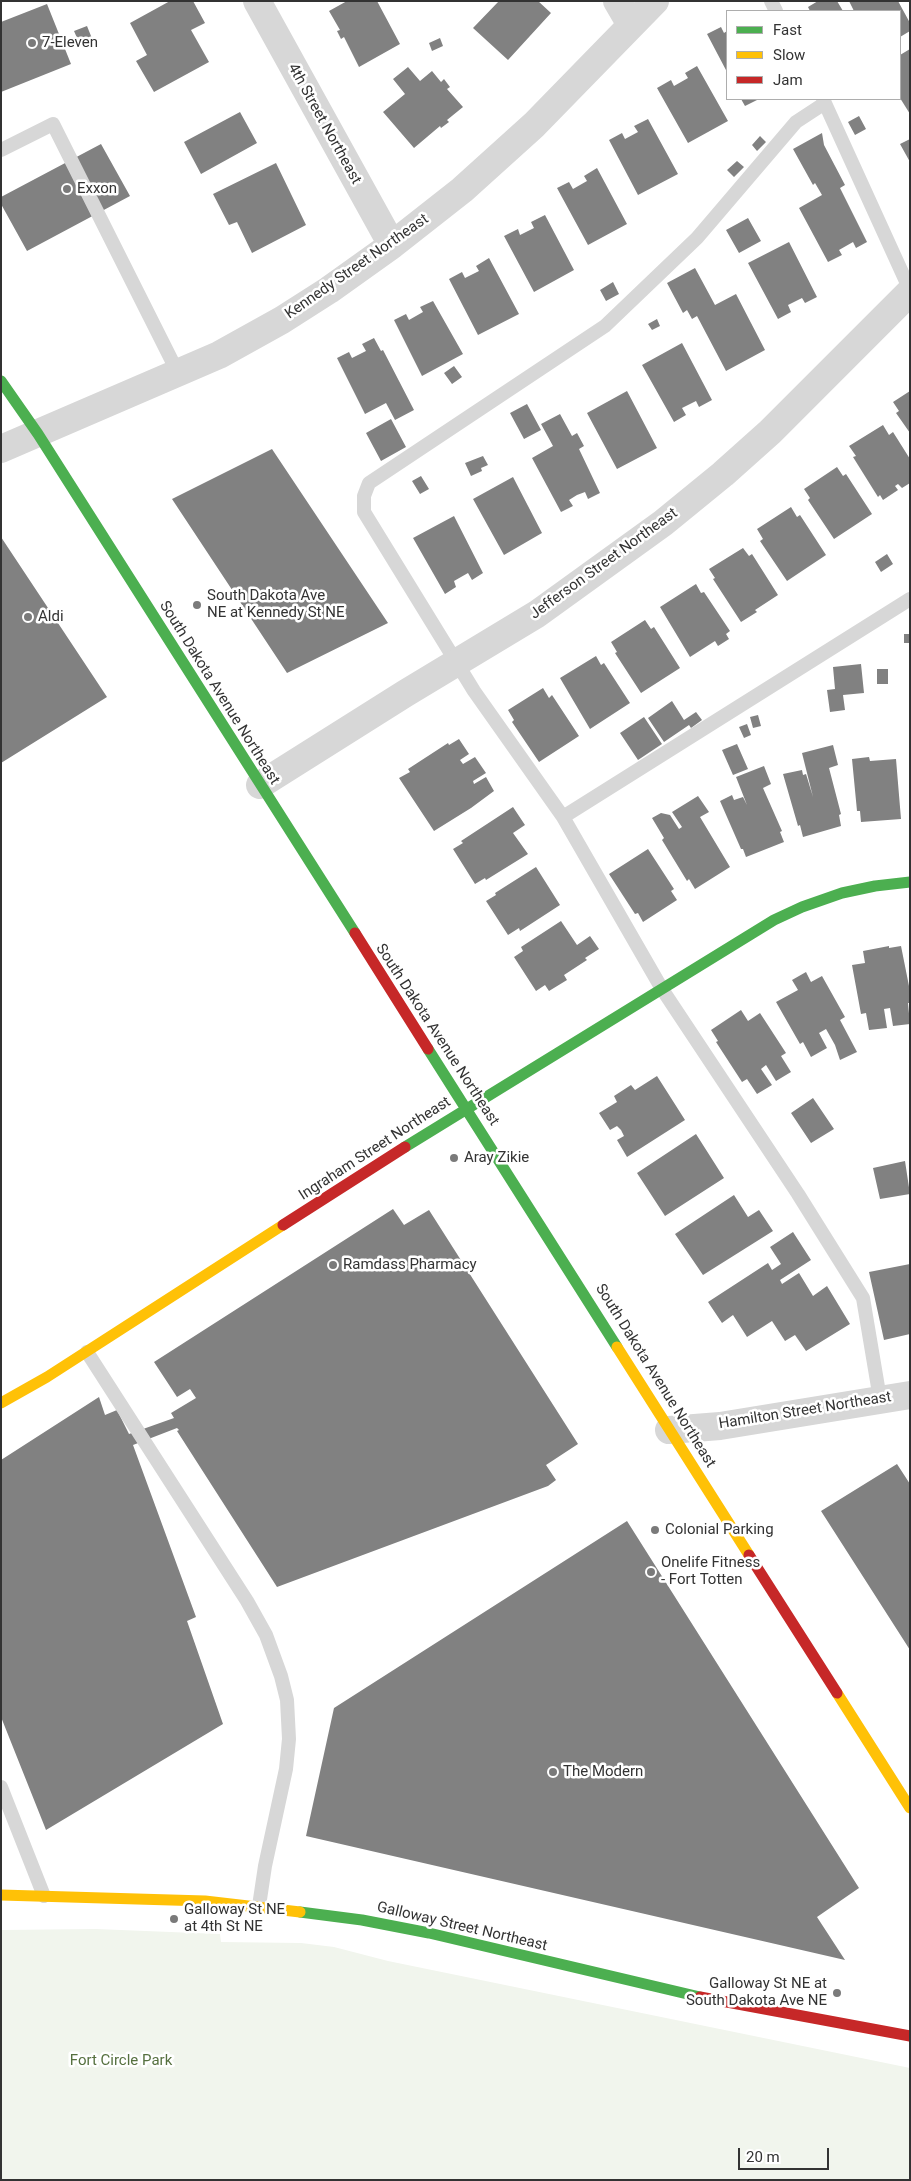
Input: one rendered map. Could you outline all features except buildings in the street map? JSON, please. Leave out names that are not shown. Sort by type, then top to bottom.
[{"type":"street","name":"4th Street Northeast","points":[[257,1],[392,245]]},
{"type":"street","points":[[617,1],[631,25]]},
{"type":"street","name":"Kennedy Street Northeast","points":[[1,449],[219,355],[282,320],[329,290],[392,245],[462,190],[534,125],[655,1]]},
{"type":"street","name":"Jefferson Street Northeast","points":[[260,785],[537,614],[613,560],[705,489],[770,432],[910,291]]},
{"type":"street","name":"South Dakota Avenue Northeast","points":[[1,381],[38,434],[910,1808]]},
{"type":"street","name":"Ingraham Street Northeast","points":[[1,1403],[87,1352],[466,1108],[761,928],[802,907],[853,890],[910,882]]},
{"type":"street","name":"Hamilton Street Northeast","points":[[670,1430],[720,1426],[910,1395]]},
{"type":"street","name":"Galloway Street Northeast","points":[[4,1896],[151,1898],[259,1906],[381,1924],[429,1933],[676,1992],[910,2036]]},
{"type":"lane","points":[[880,1399],[863,1298],[798,1194],[662,989],[563,817],[474,691],[364,512],[364,496],[369,484],[605,326],[697,238],[796,122],[824,101],[910,291]]},
{"type":"lane","points":[[1,150],[53,124],[178,373]]},
{"type":"lane","points":[[563,817],[910,599]]},
{"type":"lane","points":[[87,1352],[247,1601],[266,1635],[281,1676],[288,1700],[286,1769],[265,1866],[259,1906]]},
{"type":"lane","points":[[1,1787],[44,1896]]},
{"type":"green space","name":"Fort Circle Park","points":[[96,1929],[220,1934],[221,1942],[301,1943],[334,1947],[388,1961],[910,2068],[910,2180],[1,2180],[1,1930]]},
{"type":"traffic: fast","points":[[1,381],[38,434],[355,933]]},
{"type":"traffic: fast","points":[[405,1147],[774,920],[802,907],[842,893],[875,886],[910,882]]},
{"type":"traffic: fast","points":[[428,1049],[617,1347]]},
{"type":"traffic: fast","points":[[300,1912],[362,1920],[429,1933],[700,1997]]},
{"type":"traffic: slow","points":[[1,1403],[47,1377],[283,1225]]},
{"type":"traffic: slow","points":[[617,1347],[749,1555]]},
{"type":"traffic: slow","points":[[837,1693],[910,1808]]},
{"type":"traffic: slow","points":[[1,1895],[205,1901],[300,1912]]},
{"type":"traffic: jam","points":[[355,933],[428,1049]]},
{"type":"traffic: jam","points":[[283,1225],[405,1147]]},
{"type":"traffic: jam","points":[[749,1555],[837,1693]]},
{"type":"traffic: jam","points":[[700,1997],[910,2036]]},
{"type":"place","name":"7-Eleven","points":[[32,43]]},
{"type":"place","name":"Exxon","points":[[67,189]]},
{"type":"place","name":"South Dakota Ave NE at Kennedy St NE","points":[[197,605]]},
{"type":"place","name":"Aldi","points":[[28,617]]},
{"type":"place","name":"Aray Zikie","points":[[454,1158]]},
{"type":"place","name":"Ramdass Pharmacy","points":[[333,1265]]},
{"type":"place","name":"Colonial Parking","points":[[655,1530]]},
{"type":"place","name":"Onelife Fitness - Fort Totten","points":[[651,1572]]},
{"type":"place","name":"The Modern","points":[[553,1772]]},
{"type":"place","name":"Galloway St NE at 4th St NE","points":[[174,1919]]},
{"type":"place","name":"Galloway St NE at South Dakota Ave NE","points":[[837,1993]]}]
